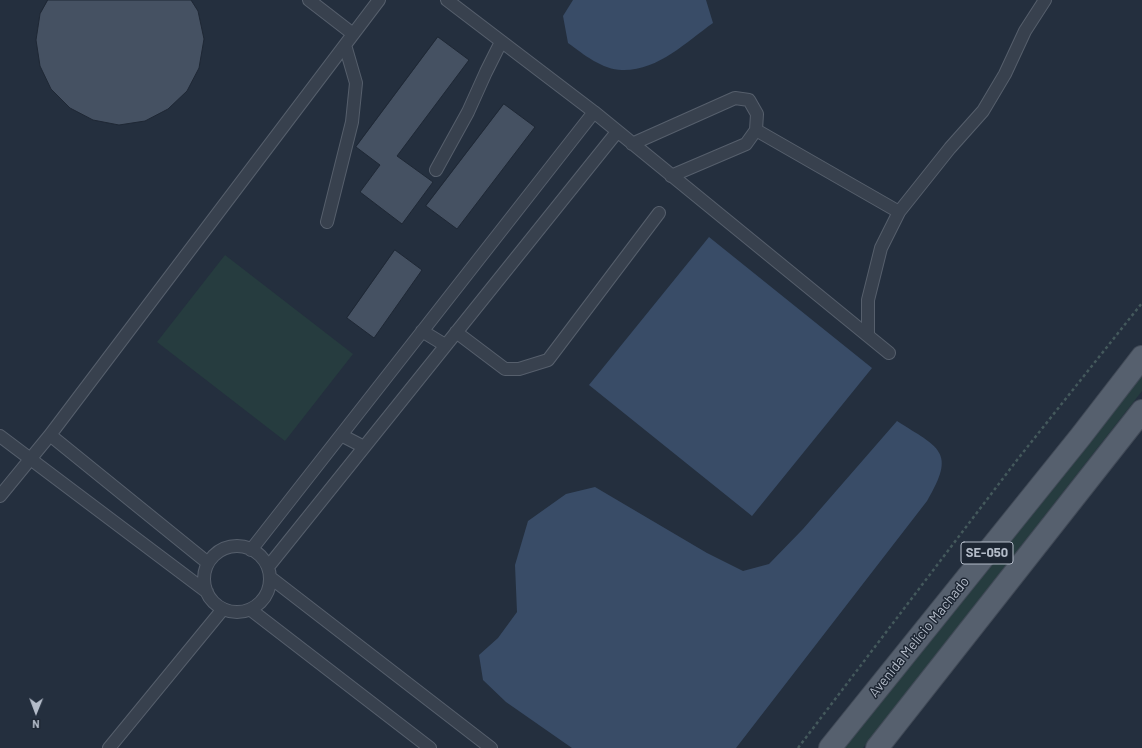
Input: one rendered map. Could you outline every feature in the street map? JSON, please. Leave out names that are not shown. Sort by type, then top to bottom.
[{"type":"main road","name":"Avenida Melício Machado","points":[[830,748],[1081,436],[1142,357]]},
{"type":"main road","name":"SE-050","points":[[877,748],[1142,411]]},
{"type":"lane","points":[[309,0],[353,34]]},
{"type":"lane","points":[[0,496],[50,435],[379,0]]},
{"type":"lane","points":[[447,0],[594,112],[889,353]]},
{"type":"lane","points":[[868,335],[868,300],[881,248],[899,212],[950,148],[983,111],[1005,74],[1025,31],[1045,0]]},
{"type":"lane","points":[[436,170],[468,112],[501,42]]},
{"type":"lane","points":[[327,222],[353,114],[356,83],[345,45]]},
{"type":"lane","points":[[632,144],[735,98],[749,100],[757,114],[756,130],[746,144],[671,176]]},
{"type":"lane","points":[[251,550],[594,112]]},
{"type":"lane","points":[[756,130],[899,212]]},
{"type":"lane","points":[[491,748],[269,572],[261,556],[251,550],[240,546],[227,548],[216,554],[208,563],[204,578],[207,592],[213,602],[223,609],[237,612],[250,610],[261,602],[268,591],[269,572],[364,447],[617,132]]},
{"type":"lane","points":[[456,332],[505,369],[519,370],[548,360],[659,213]]},
{"type":"lane","points":[[422,331],[445,345]]},
{"type":"lane","points":[[50,435],[208,563]]},
{"type":"lane","points":[[341,435],[364,447]]},
{"type":"lane","points":[[0,436],[207,592]]},
{"type":"lane","points":[[109,748],[223,609]]},
{"type":"lane","points":[[250,610],[430,748]]},
{"type":"path","points":[[798,748],[1017,460],[1142,303]]},
{"type":"green space","points":[[225,255],[353,354],[285,441],[157,342]]},
{"type":"green space","points":[[1142,364],[1142,391],[863,748],[841,748]]},
{"type":"water","points":[[573,0],[706,0],[713,23],[659,61],[648,66],[635,69],[615,69],[594,61],[568,43],[563,16]]},
{"type":"water","points":[[709,237],[872,368],[752,516],[589,385]]},
{"type":"water","points":[[897,421],[924,438],[939,452],[942,461],[941,471],[936,484],[927,501],[736,748],[572,748],[506,702],[483,680],[479,655],[498,638],[517,612],[515,565],[528,521],[566,494],[595,487],[707,553],[743,571],[769,564],[803,529]]},
{"type":"building","points":[[48,0],[191,0],[198,11],[204,39],[199,68],[187,91],[168,109],[145,121],[119,125],[93,120],[70,108],[51,89],[40,66],[36,40],[40,14]]},
{"type":"building","points":[[438,37],[469,60],[397,156],[433,182],[402,224],[360,192],[380,165],[356,147]]},
{"type":"building","points":[[504,104],[535,127],[457,229],[426,206]]},
{"type":"building","points":[[395,250],[422,270],[374,338],[347,318]]}]
